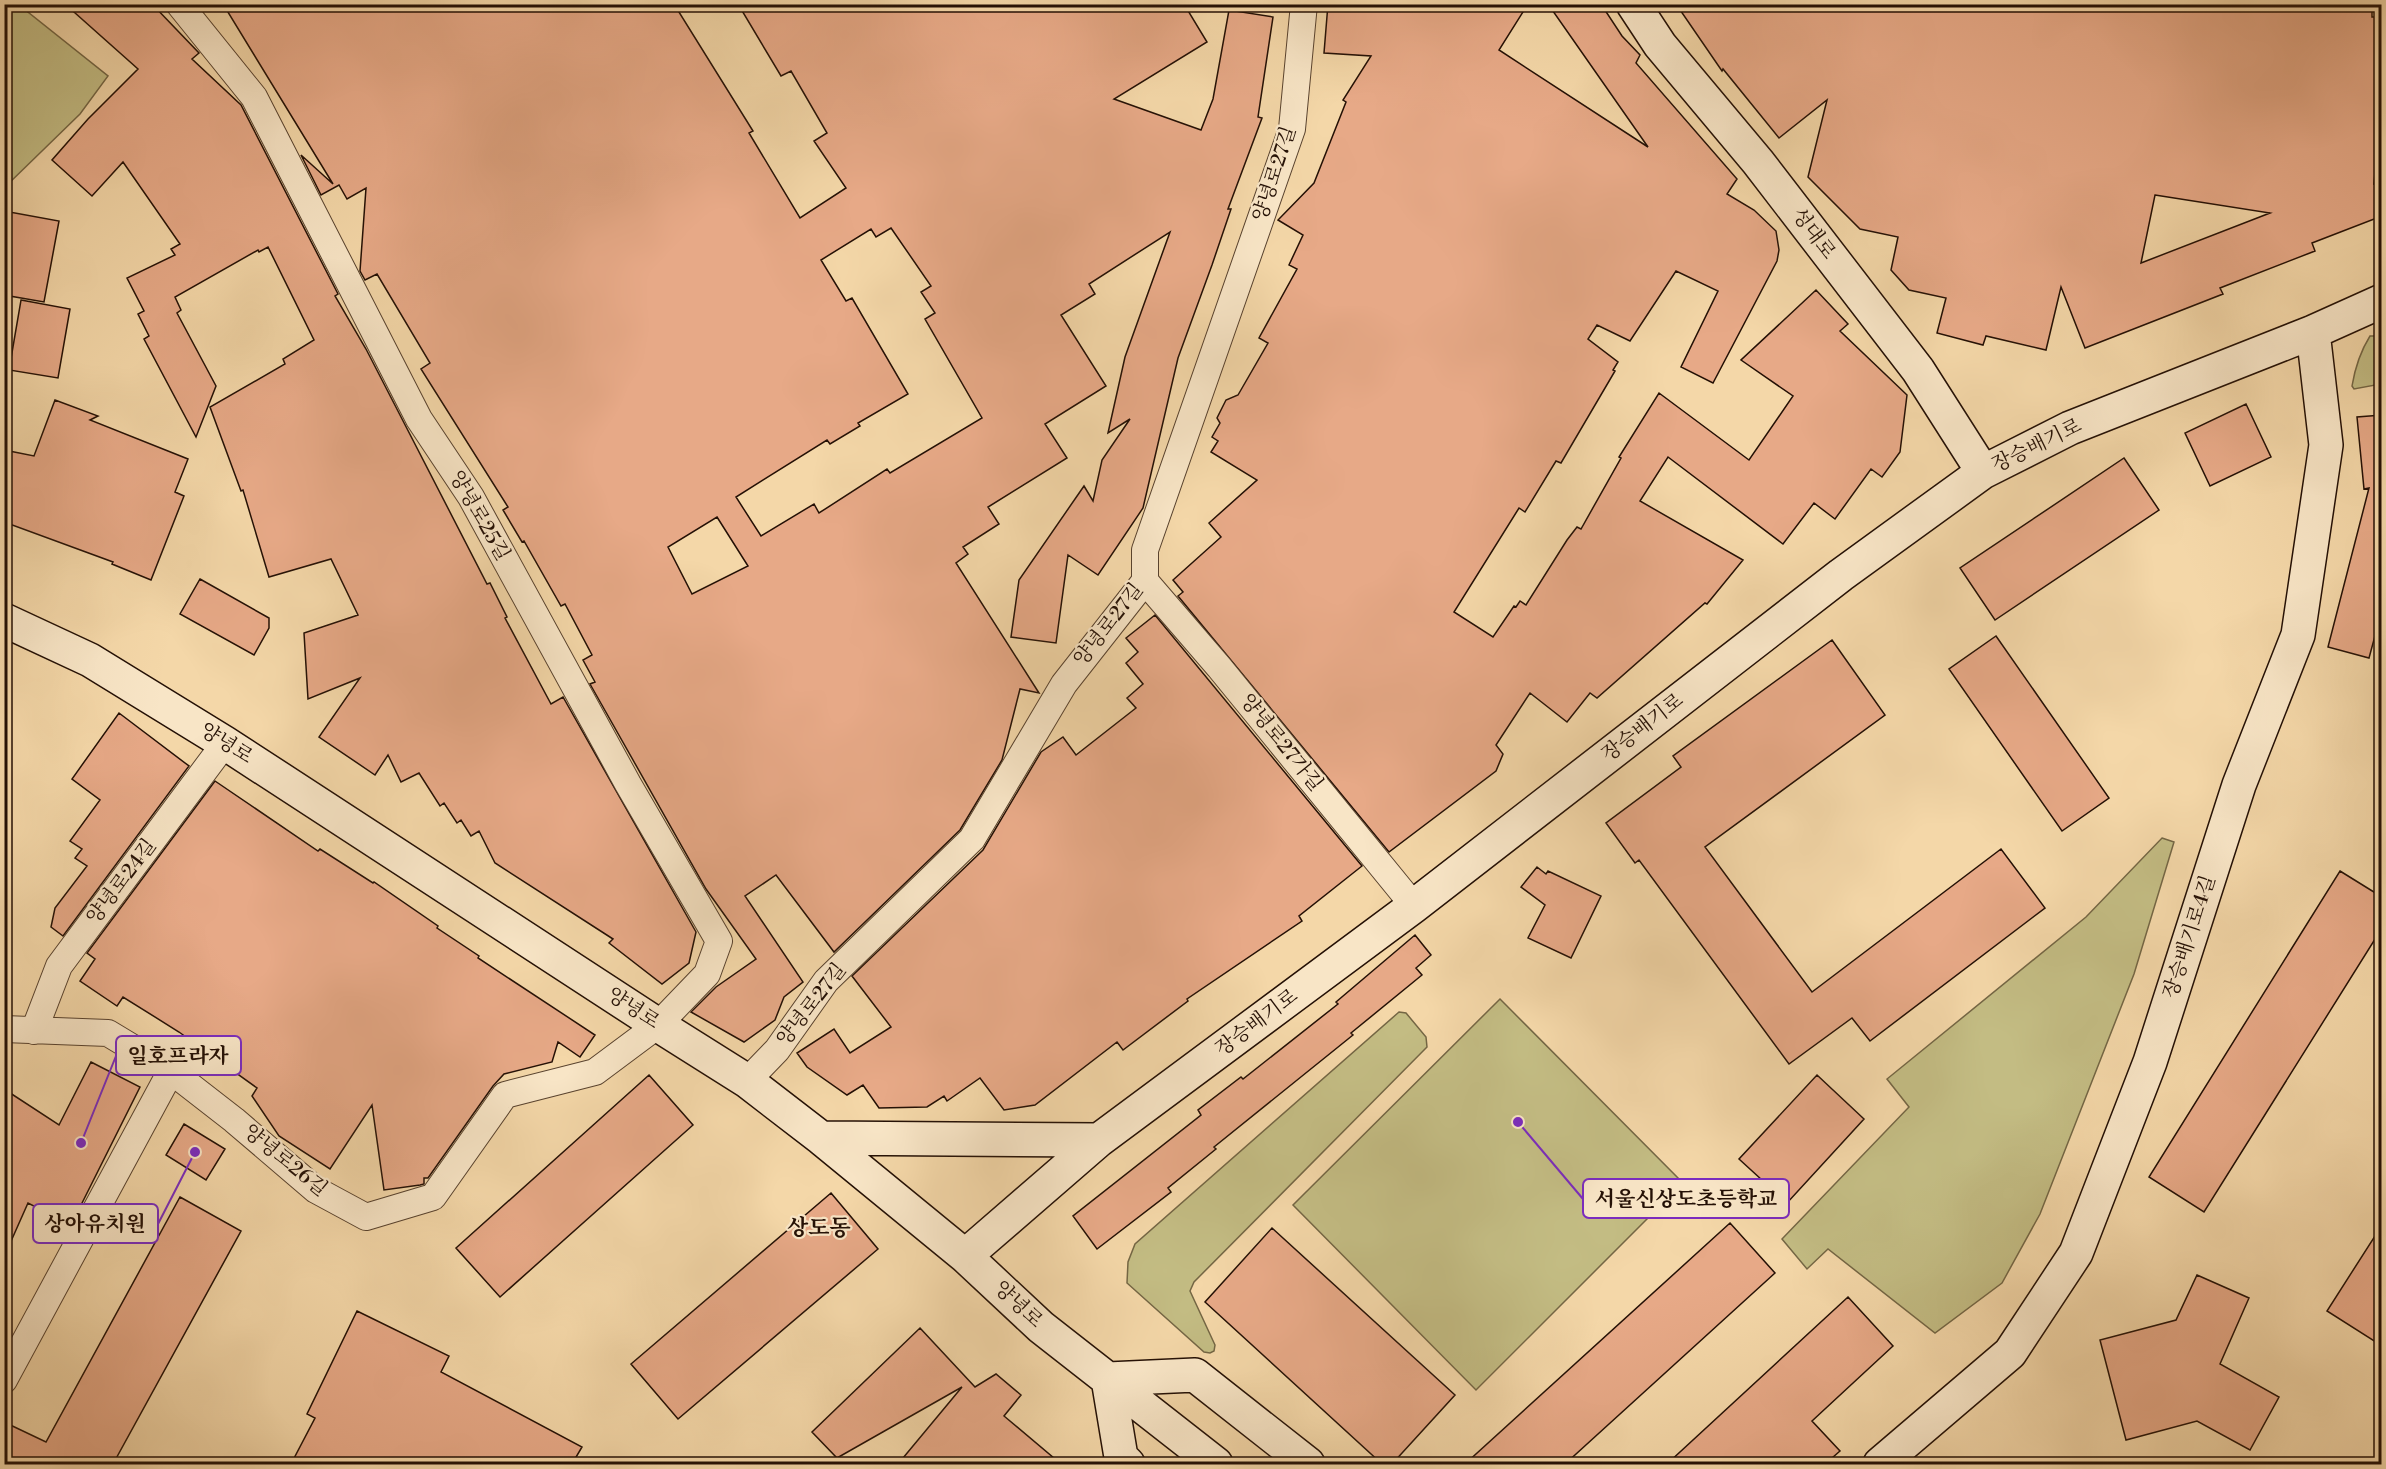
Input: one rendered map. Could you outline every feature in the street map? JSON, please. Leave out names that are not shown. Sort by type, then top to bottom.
[{"type":"main road","name":"성대로","points":[[1633,4],[1660,45],[1758,162],[1918,370],[1983,472]]},
{"type":"main road","name":"장승배기로","points":[[965,1256],[1099,1140],[1414,906],[1832,582],[1983,472],[2070,429],[2382,302]]},
{"type":"main road","name":"장승배기로4길","points":[[1880,1464],[2010,1353],[2076,1253],[2150,1062],[2239,785],[2298,635],[2326,445],[2313,332]]},
{"type":"main road","name":"양녕로","points":[[4,620],[90,660],[225,743],[747,1081],[821,1138],[965,1256],[1041,1326],[1216,1464]]},
{"type":"main road","points":[[821,1138],[1099,1140]]},
{"type":"main road","points":[[1128,1464],[1121,1457],[1108,1379],[1195,1375],[1308,1464]]},
{"type":"street","name":"양녕로25길","points":[[179,4],[254,97],[419,419],[471,497],[628,784],[720,941],[707,974],[658,1025]]},
{"type":"street","name":"양녕로27길","points":[[747,1081],[777,1050],[826,981],[972,839],[1064,684],[1145,581],[1145,550],[1292,129],[1304,4]]},
{"type":"street","name":"양녕로27가길","points":[[1145,581],[1219,667],[1414,906]]},
{"type":"street","name":"양녕로24길","points":[[34,1031],[59,966],[225,743]]},
{"type":"street","name":"양녕로26길","points":[[4,1029],[108,1033],[171,1071],[234,1120],[316,1190],[366,1217],[433,1197],[505,1095],[595,1072],[658,1025]]},
{"type":"street","points":[[4,1380],[171,1071]]},
{"type":"shaded area","points":[[5,4],[19,5],[108,76],[80,114],[5,187]]},
{"type":"shaded area","points":[[2370,336],[2375,336],[2381,349],[2381,384],[2354,389],[2352,386],[2356,366]]},
{"type":"shaded area","points":[[2162,838],[2174,842],[2134,974],[2040,1214],[2002,1283],[1935,1333],[1828,1249],[1807,1269],[1782,1239],[1909,1107],[1887,1079],[2086,917]]},
{"type":"shaded area","points":[[1500,999],[1683,1183],[1476,1390],[1293,1205]]},
{"type":"shaded area","points":[[1399,1012],[1406,1013],[1426,1037],[1427,1047],[1194,1282],[1190,1291],[1215,1345],[1214,1351],[1204,1352],[1127,1283],[1128,1262],[1135,1244]]},
{"type":"building","points":[[65,4],[152,4],[199,53],[192,59],[241,105],[338,294],[335,296],[366,349],[487,584],[490,583],[507,617],[505,618],[551,704],[563,697],[696,932],[689,963],[662,984],[609,943],[613,939],[495,863],[479,831],[471,836],[461,820],[457,823],[444,803],[440,806],[419,773],[401,782],[388,755],[375,775],[319,737],[360,678],[308,699],[304,633],[358,615],[331,559],[269,577],[243,490],[241,491],[210,407],[285,364],[283,359],[314,340],[268,247],[259,252],[258,250],[175,297],[181,310],[177,313],[216,386],[196,437],[144,339],[149,336],[138,314],[144,311],[127,278],[175,255],[171,249],[180,244],[123,162],[92,196],[52,160],[88,119],[138,69]]},
{"type":"building","points":[[223,4],[674,4],[753,131],[749,133],[800,218],[846,188],[814,141],[827,133],[791,71],[781,76],[738,4],[1184,4],[1207,42],[1114,99],[1201,130],[1213,99],[1229,10],[1273,17],[1258,117],[1262,118],[1228,209],[1231,209],[1178,358],[1143,508],[1098,575],[1068,555],[1056,643],[1011,637],[1019,580],[1084,486],[1093,501],[1102,460],[1130,419],[1108,433],[1125,357],[1170,232],[1089,284],[1095,294],[1061,315],[1106,386],[1045,424],[1067,458],[988,507],[999,524],[963,547],[968,554],[956,563],[1039,693],[1020,689],[1002,760],[960,830],[834,952],[776,875],[745,896],[803,982],[784,997],[775,1020],[744,1042],[691,1012],[716,987],[756,959],[706,889],[590,684],[595,682],[583,660],[592,655],[565,604],[561,606],[524,541],[522,542],[503,510],[508,507],[421,369],[430,363],[377,274],[365,280],[360,271],[366,188],[347,199],[339,185],[321,195],[301,155],[333,184]],"holes":[[[891,228],[931,286],[921,292],[935,313],[925,319],[982,418],[890,473],[887,469],[819,513],[814,504],[761,536],[736,497],[827,440],[830,444],[860,426],[858,423],[908,394],[852,298],[846,301],[821,260],[871,229],[876,237]],[[717,517],[748,566],[692,594],[668,547]]]},
{"type":"building","points":[[1328,4],[1528,4],[1499,50],[1648,147],[1548,4],[1601,4],[1622,36],[1640,55],[1636,63],[1737,179],[1727,194],[1754,210],[1776,231],[1779,250],[1777,261],[1713,383],[1681,367],[1718,291],[1676,271],[1630,341],[1597,325],[1588,339],[1618,362],[1613,370],[1615,371],[1561,463],[1556,461],[1525,512],[1519,508],[1454,612],[1493,637],[1514,606],[1516,607],[1520,601],[1526,605],[1567,540],[1577,527],[1581,529],[1621,458],[1619,457],[1659,393],[1749,460],[1793,396],[1741,360],[1816,290],[1848,324],[1840,331],[1907,395],[1900,452],[1882,477],[1871,469],[1835,519],[1814,503],[1783,544],[1668,457],[1640,501],[1743,560],[1707,604],[1705,603],[1597,698],[1590,693],[1567,722],[1530,693],[1496,745],[1503,754],[1496,771],[1389,852],[1178,596],[1183,592],[1173,580],[1221,537],[1209,523],[1257,480],[1211,452],[1218,441],[1212,437],[1220,423],[1217,418],[1226,400],[1238,395],[1268,343],[1259,338],[1297,269],[1289,265],[1303,235],[1278,220],[1314,183],[1346,102],[1343,100],[1371,56],[1324,53]]},
{"type":"building","points":[[1676,4],[2372,6],[2372,17],[2382,17],[2382,93],[2374,184],[2382,181],[2382,216],[2312,243],[2315,251],[2220,288],[2223,294],[2085,348],[2061,287],[2046,350],[1986,336],[1983,345],[1937,333],[1946,298],[1909,290],[1891,270],[1898,237],[1860,229],[1808,177],[1827,100],[1779,138],[1723,69],[1722,71]],"holes":[[[2155,195],[2270,213],[2141,263]]]},
{"type":"building","points":[[4,211],[59,221],[44,302],[4,295]]},
{"type":"building","points":[[21,300],[70,309],[58,378],[9,370]]},
{"type":"building","points":[[55,400],[98,416],[90,420],[188,459],[175,492],[184,496],[151,580],[112,564],[113,562],[4,522],[4,450],[34,456]]},
{"type":"building","points":[[2246,404],[2271,457],[2210,486],[2185,433]]},
{"type":"building","points":[[2382,415],[2382,610],[2369,658],[2328,647],[2369,488],[2364,489],[2357,417]]},
{"type":"building","points":[[2124,458],[2159,510],[1995,620],[1960,568]]},
{"type":"building","points":[[200,579],[269,618],[269,628],[254,655],[180,614]]},
{"type":"building","points":[[1155,615],[1362,866],[1299,916],[1302,921],[1187,999],[1188,1001],[1123,1050],[1117,1042],[1035,1105],[1004,1110],[980,1078],[947,1101],[944,1096],[927,1107],[879,1108],[863,1085],[847,1095],[807,1067],[797,1053],[834,1029],[850,1053],[891,1027],[852,976],[983,850],[1041,752],[1063,737],[1076,755],[1136,708],[1127,698],[1143,684],[1126,663],[1138,652],[1126,638]]},
{"type":"building","points":[[1996,636],[2109,798],[2062,831],[1949,669]]},
{"type":"building","points":[[1832,640],[1885,715],[1705,847],[1812,992],[2001,849],[2045,908],[1870,1041],[1852,1018],[1789,1064],[1639,860],[1635,863],[1606,823],[1681,767],[1673,756]]},
{"type":"building","points":[[119,713],[189,766],[63,936],[51,927],[55,908],[87,866],[75,858],[82,849],[70,841],[100,800],[72,779]]},
{"type":"building","points":[[215,781],[318,851],[320,849],[374,882],[438,926],[437,928],[479,956],[478,958],[595,1035],[580,1057],[558,1042],[552,1062],[504,1074],[493,1086],[428,1178],[424,1178],[424,1184],[384,1190],[372,1105],[330,1169],[279,1136],[252,1096],[257,1088],[179,1032],[123,997],[117,1006],[80,981],[95,959],[87,953]]},
{"type":"building","points":[[1537,867],[1546,874],[1548,871],[1601,896],[1571,958],[1528,938],[1545,905],[1521,887]]},
{"type":"building","points":[[2340,871],[2382,897],[2382,928],[2204,1212],[2149,1177]]},
{"type":"building","points":[[1415,935],[1431,955],[1416,968],[1422,975],[1351,1033],[1353,1035],[1214,1147],[1216,1149],[1168,1188],[1171,1192],[1097,1249],[1073,1216],[1201,1115],[1198,1110],[1241,1077],[1243,1079],[1338,1004],[1336,1002]]},
{"type":"building","points":[[91,1062],[140,1087],[71,1225],[28,1203],[4,1257],[4,1089],[59,1125]]},
{"type":"building","points":[[649,1075],[693,1125],[500,1297],[456,1248]]},
{"type":"building","points":[[1817,1075],[1864,1119],[1787,1203],[1739,1159]]},
{"type":"building","points":[[184,1124],[225,1149],[206,1180],[166,1155]]},
{"type":"building","points":[[831,1193],[878,1249],[678,1419],[631,1364]]},
{"type":"building","points":[[180,1197],[241,1231],[113,1464],[4,1464],[4,1422],[46,1442]]},
{"type":"building","points":[[1730,1223],[1775,1273],[1565,1464],[1465,1464]]},
{"type":"building","points":[[2382,1225],[2382,1346],[2327,1311]]},
{"type":"building","points":[[1272,1228],[1455,1395],[1392,1464],[1382,1464],[1205,1302]]},
{"type":"building","points":[[2197,1275],[2249,1298],[2220,1364],[2279,1397],[2250,1450],[2197,1421],[2126,1440],[2100,1340],[2176,1320]]},
{"type":"building","points":[[1848,1297],[1893,1346],[1812,1421],[1840,1451],[1825,1464],[1667,1464]]},
{"type":"building","points":[[357,1311],[449,1356],[441,1372],[582,1447],[572,1464],[291,1464],[315,1418],[307,1414]]},
{"type":"building","points":[[920,1328],[975,1387],[996,1374],[1021,1395],[1004,1416],[1061,1464],[898,1464],[962,1387],[837,1458],[812,1432]]},
{"type":"place","name":"서울신상도초등학교","points":[[1518,1122]]},
{"type":"place","name":"일호프라자","points":[[81,1143]]},
{"type":"place","name":"상아유치원","points":[[195,1152]]},
{"type":"district","name":"상도동","points":[[819,1228]]}]
